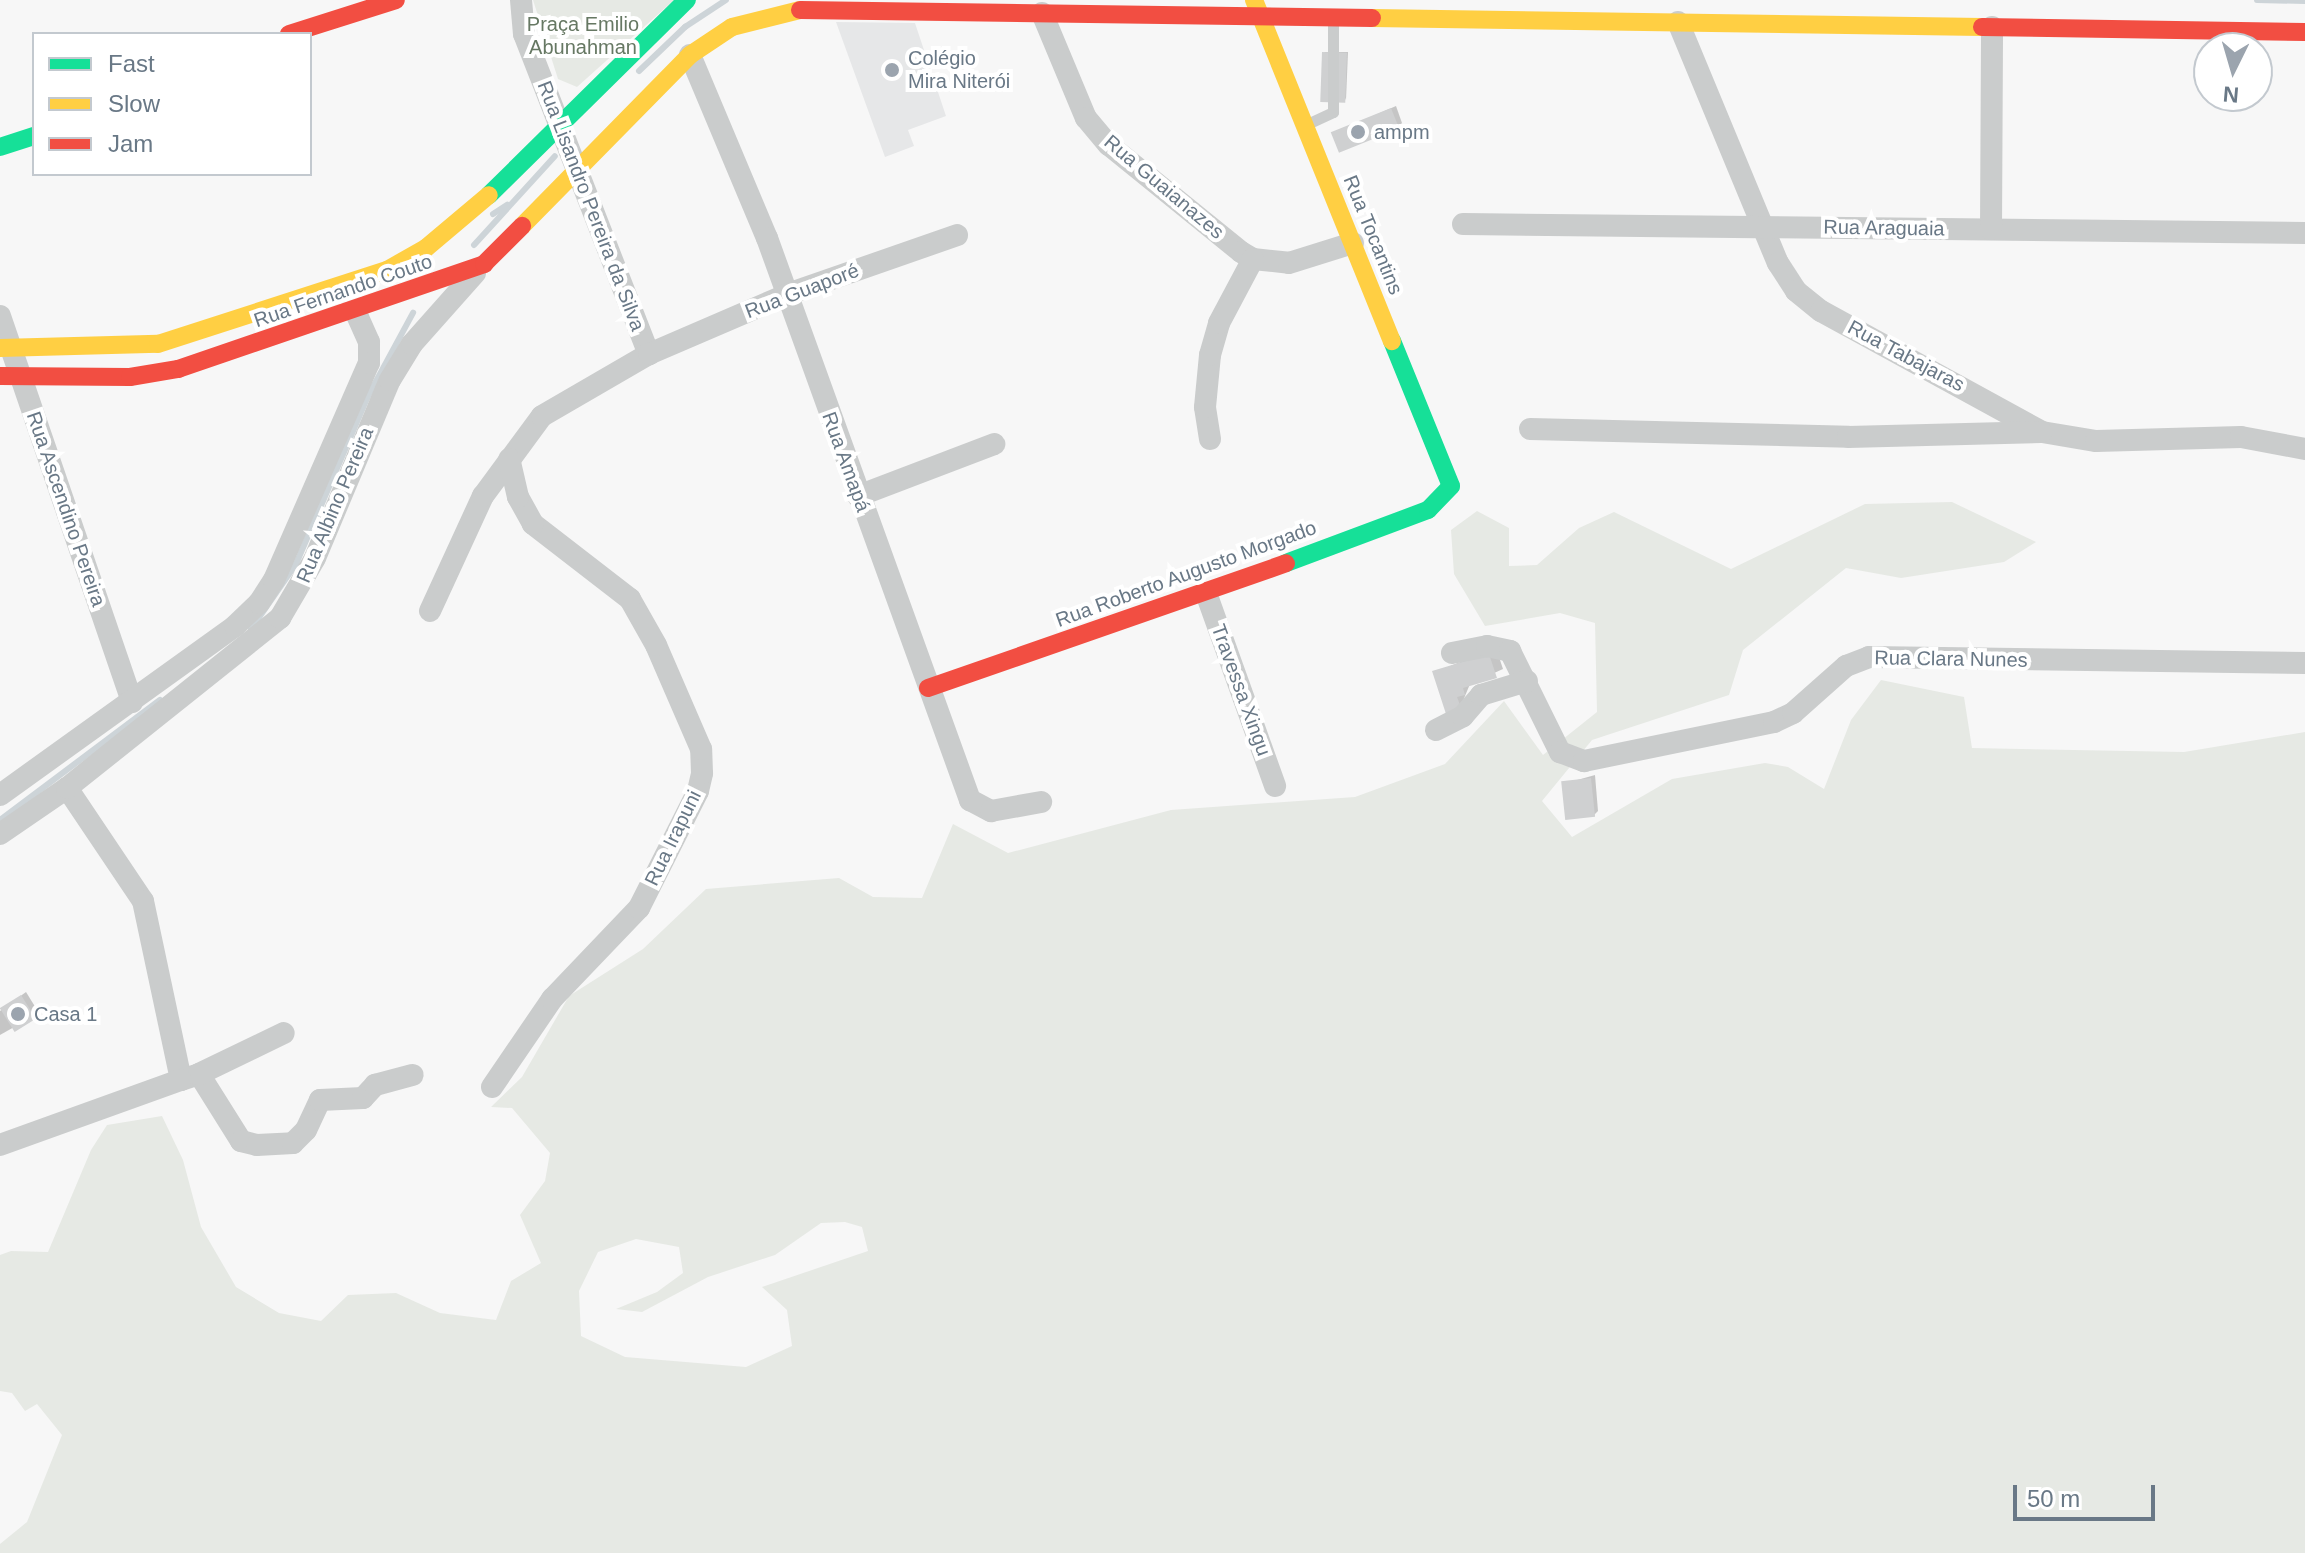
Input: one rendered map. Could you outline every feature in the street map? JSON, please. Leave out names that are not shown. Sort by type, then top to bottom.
[{"type":"main road","points":[[295,32],[396,0]]},
{"type":"main road","points":[[560,125],[687,0]]},
{"type":"main road","name":"Rua Fernando Couto","points":[[11,363],[130,377],[178,369],[355,311],[484,264],[690,55],[732,27],[793,10],[1042,13],[1257,8],[1333,17],[2305,32]]},
{"type":"main road","name":"Rua Tocantins","points":[[1257,8],[1451,486]]},
{"type":"main road","points":[[560,125],[605,120],[637,109]]},
{"type":"main road","name":"Rua Fernando Couto","points":[[11,363],[158,344],[387,270],[426,248],[471,213],[560,125]]},
{"type":"main road","points":[[0,147],[32,137]]},
{"type":"main road","name":"Rua Roberto Augusto Morgado","points":[[928,688],[1206,593],[1428,510],[1451,486]]},
{"type":"street","name":"Rua Lisandro Pereira da Silva","points":[[430,611],[483,496],[542,416],[649,354],[524,34],[521,0]]},
{"type":"street","name":"Rua Guaianazes","points":[[1042,13],[1086,118],[1109,145],[1253,259]]},
{"type":"street","name":"Rua Tabajaras","points":[[1678,22],[1763,227],[1796,291],[1821,311],[2042,432],[2096,441],[2241,437],[2305,449]]},
{"type":"street","points":[[1991,229],[1992,27]]},
{"type":"street","name":"Rua Amapá","points":[[690,55],[788,294],[928,688],[976,806],[991,811],[1041,802]]},
{"type":"street","name":"Rua Araguaia","points":[[1463,224],[2305,233]]},
{"type":"street","name":"Rua Guaporé","points":[[649,354],[788,294],[957,235]]},
{"type":"street","points":[[1210,439],[1205,407],[1210,355],[1219,323],[1253,259],[1289,263],[1353,243]]},
{"type":"street","name":"Rua Albino Pereira","points":[[0,834],[49,788],[280,618],[315,558],[390,380],[412,344],[484,264]]},
{"type":"street","name":"Rua Albino Pereira","points":[[2,793],[235,626],[274,580],[369,363],[369,342],[355,311]]},
{"type":"street","name":"Rua Ascendino Pereira","points":[[0,316],[11,363],[132,702]]},
{"type":"street","points":[[1530,429],[1848,437],[2042,432]]},
{"type":"street","points":[[858,496],[994,444]]},
{"type":"street","name":"Rua Irapuni","points":[[492,1087],[552,999],[639,908],[698,791],[702,773],[701,749],[656,645],[630,599],[533,524],[518,497],[509,459]]},
{"type":"street","name":"Travessa Xingu","points":[[1206,593],[1275,786]]},
{"type":"street","name":"Rua Clara Nunes","points":[[1452,653],[1502,646],[1527,681],[1560,752],[1584,761],[1774,722],[1793,713],[1846,666],[1869,657],[2305,663]]},
{"type":"street","points":[[1436,730],[1457,720],[1481,695],[1527,681]]},
{"type":"street","points":[[2,793],[49,788],[143,901],[190,1077],[232,1133],[257,1145],[301,1137],[320,1100],[363,1098],[375,1085],[413,1075]]},
{"type":"street","points":[[0,1145],[190,1077],[284,1033]]},
{"type":"lane","points":[[1304,125],[1333,112],[1333,17]]},
{"type":"shaded area","name":"Colégio Mira Niterói","points":[[836,22],[915,23],[946,116],[908,130],[914,146],[885,157]]},
{"type":"green space","name":"Praça Emilio Abunahman","points":[[533,0],[674,0],[577,87],[558,79]]},
{"type":"green space","points":[[1952,502],[2036,542],[2004,562],[1901,578],[1846,568],[1743,650],[1729,695],[1592,740],[1542,801],[1572,837],[1672,779],[1765,763],[1788,767],[1824,789],[1851,720],[1881,680],[1964,697],[1972,748],[2184,752],[2305,732],[2305,1553],[0,1553],[0,1544],[27,1522],[62,1435],[37,1404],[25,1411],[12,1393],[0,1391],[0,1255],[11,1251],[48,1252],[91,1150],[107,1125],[162,1116],[183,1160],[201,1227],[236,1287],[279,1313],[321,1321],[348,1295],[396,1293],[440,1313],[496,1320],[511,1281],[541,1263],[520,1215],[545,1181],[550,1153],[512,1108],[491,1107],[522,1077],[569,996],[643,949],[706,889],[839,878],[873,897],[922,898],[953,824],[1008,853],[1171,810],[1355,797],[1445,764],[1504,701],[1543,755],[1597,712],[1595,623],[1560,613],[1485,626],[1454,574],[1451,530],[1477,511],[1509,528],[1509,566],[1537,565],[1579,528],[1614,512],[1731,569],[1865,504]],"holes":[[[845,1222],[862,1227],[868,1251],[762,1287],[787,1310],[792,1346],[746,1367],[625,1357],[581,1336],[579,1291],[598,1252],[636,1239],[679,1247],[683,1273],[657,1292],[616,1309],[642,1312],[708,1277],[775,1255],[821,1223]]]},
{"type":"building","points":[[1322,52],[1347,53],[1345,103],[1320,102]]},
{"type":"building","points":[[1391,108],[1399,128],[1339,153],[1331,132]]},
{"type":"building","points":[[1489,654],[1497,678],[1463,688],[1465,695],[1457,697],[1462,710],[1446,714],[1432,671]]},
{"type":"building","points":[[1591,778],[1595,817],[1565,820],[1561,781]]},
{"type":"building","name":"Casa 1","points":[[21,995],[36,1019],[15,1032],[0,1008]]},
{"type":"waterway","points":[[639,71],[685,27],[726,0]]},
{"type":"waterway","points":[[2257,0],[2305,1]]},
{"type":"waterway","points":[[474,245],[555,156]]},
{"type":"waterway","points":[[493,214],[507,205]]},
{"type":"waterway","points":[[251,629],[296,564],[367,398],[413,313]]},
{"type":"waterway","points":[[0,820],[160,700]]},
{"type":"traffic: fast","points":[[489,195],[687,0]]},
{"type":"traffic: fast","points":[[0,147],[32,137]]},
{"type":"traffic: fast","points":[[1286,563],[1428,510],[1451,486],[1392,341]]},
{"type":"traffic: slow","points":[[1254,0],[1392,341]]},
{"type":"traffic: slow","points":[[522,226],[690,55],[732,27],[800,10]]},
{"type":"traffic: slow","points":[[1372,18],[1982,27]]},
{"type":"traffic: slow","points":[[0,348],[158,344],[387,270],[426,248],[489,195]]},
{"type":"traffic: jam","points":[[295,32],[396,0]]},
{"type":"traffic: jam","points":[[800,10],[1372,18]]},
{"type":"traffic: jam","points":[[1982,27],[2305,32]]},
{"type":"traffic: jam","points":[[0,376],[130,377],[178,369],[484,264],[522,226]]},
{"type":"traffic: jam","points":[[928,688],[1286,563]]},
{"type":"place","name":"Colégio Mira Niterói","points":[[892,70]]},
{"type":"place","name":"ampm","points":[[1358,132]]},
{"type":"place","name":"Casa 1","points":[[18,1014]]}]
